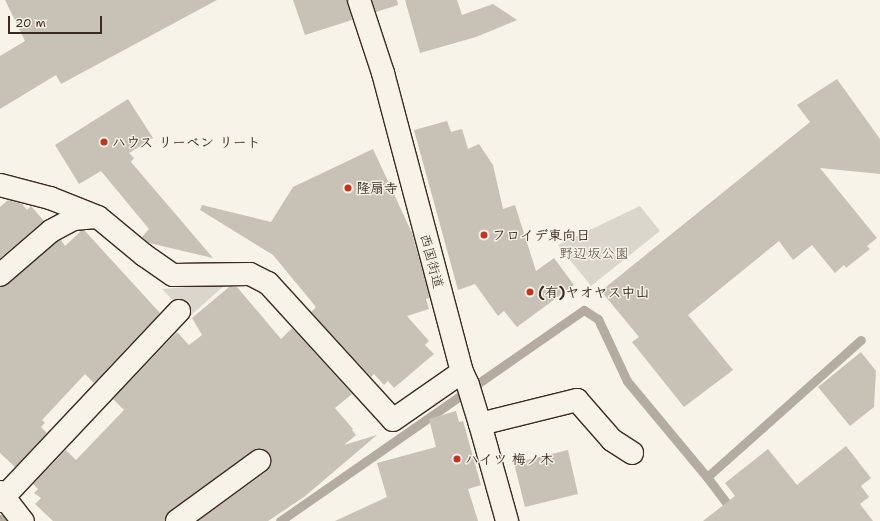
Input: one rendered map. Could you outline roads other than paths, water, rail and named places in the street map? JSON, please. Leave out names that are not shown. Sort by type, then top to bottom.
[{"type":"street","name":"西国街道","points":[[359,0],[382,73],[462,372],[468,385],[508,521]]},
{"type":"street","points":[[0,185],[50,198],[98,217],[144,255],[174,275],[250,274],[268,283],[393,420],[462,372]]},
{"type":"street","points":[[0,275],[51,231],[74,219],[98,217]]},
{"type":"street","points":[[22,521],[1,497],[179,311]]},
{"type":"street","points":[[480,424],[577,400],[612,440],[632,453]]},
{"type":"street","points":[[177,521],[259,461]]},
{"type":"waterway","points":[[280,521],[584,310],[598,319],[627,381],[707,477],[861,340]]},
{"type":"waterway","points":[[707,477],[740,521]]},
{"type":"place","name":"ハウス リーベン リート","points":[[104,142]]},
{"type":"place","name":"隆扇寺","points":[[348,188]]},
{"type":"place","name":"フロイデ東向日","points":[[484,235]]},
{"type":"place","name":"(有)ヤオヤス中山","points":[[530,292]]},
{"type":"place","name":"ハイツ 梅ノ木","points":[[457,459]]},
{"type":"park label","name":"野辺坂公園","points":[[594,253]]}]
